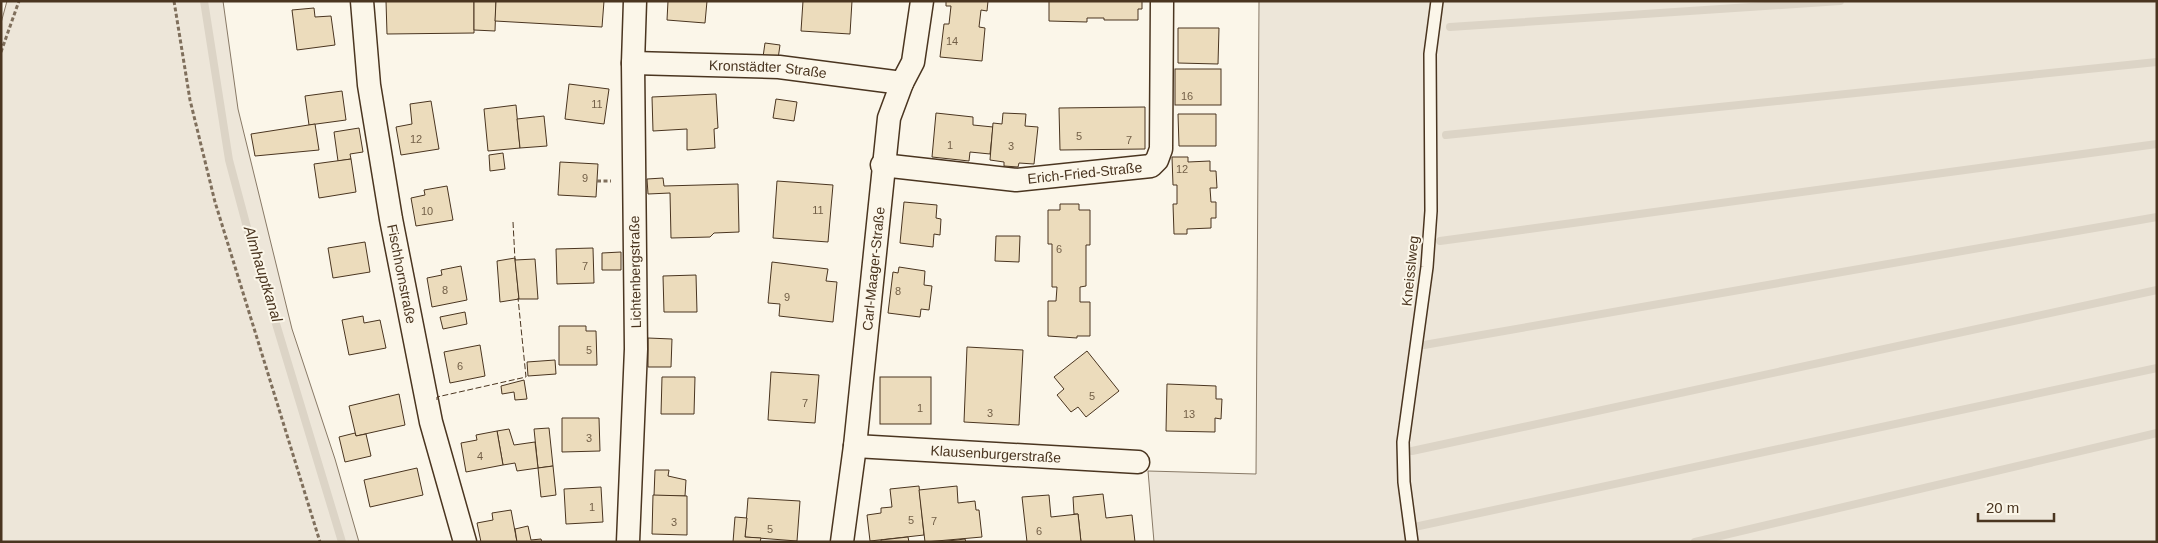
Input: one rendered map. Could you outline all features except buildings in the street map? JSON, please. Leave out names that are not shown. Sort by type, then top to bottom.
[{"type":"street","name":"Fischhornstraße","points":[[362,1],[368,85],[391,220],[431,422],[465,542]]},
{"type":"street","name":"Lichtenbergstraße","points":[[628,542],[636,349],[633,63],[635,1]]},
{"type":"street","name":"Carl-Maager-Straße","points":[[842,542],[855,446],[882,164],[889,118],[902,83],[913,62],[922,1]]},
{"type":"street","name":"Erich-Fried-Straße","points":[[882,164],[1016,180],[1151,166],[1157,160],[1161,149],[1162,1]]},
{"type":"street","name":"Kronstädter Straße","points":[[633,63],[779,67],[902,83]]},
{"type":"street","name":"Klausenburgerstraße","points":[[855,446],[1138,462]]},
{"type":"lane","name":"Kneisslweg","points":[[1412,542],[1404,482],[1403,442],[1428,258],[1431,211],[1430,54],[1437,1]]},
{"type":"path","points":[[1,52],[19,1]]},
{"type":"path","points":[[174,1],[190,100],[215,202],[320,542]]},
{"type":"shaded area","points":[[7,1],[223,1],[238,109],[292,329],[335,459],[359,542],[1,542],[1,23]]},
{"type":"shaded area","points":[[1259,1],[2157,1],[2157,542],[1154,542],[1148,471],[1256,474]]},
{"type":"waterway","name":"Almhauptkanal","points":[[204,1],[229,160],[248,231],[342,542]]},
{"type":"waterway","points":[[1450,27],[1840,1]]},
{"type":"waterway","points":[[1446,135],[2157,62]]},
{"type":"waterway","points":[[1440,241],[2157,144]]},
{"type":"waterway","points":[[1424,345],[2157,217]]},
{"type":"waterway","points":[[1412,451],[2157,290]]},
{"type":"waterway","points":[[1419,526],[2157,368]]},
{"type":"waterway","points":[[1695,542],[2157,433]]},
{"type":"fence","points":[[513,222],[515,260]]},
{"type":"fence","points":[[437,400],[437,397],[526,377],[518,298]]}]
